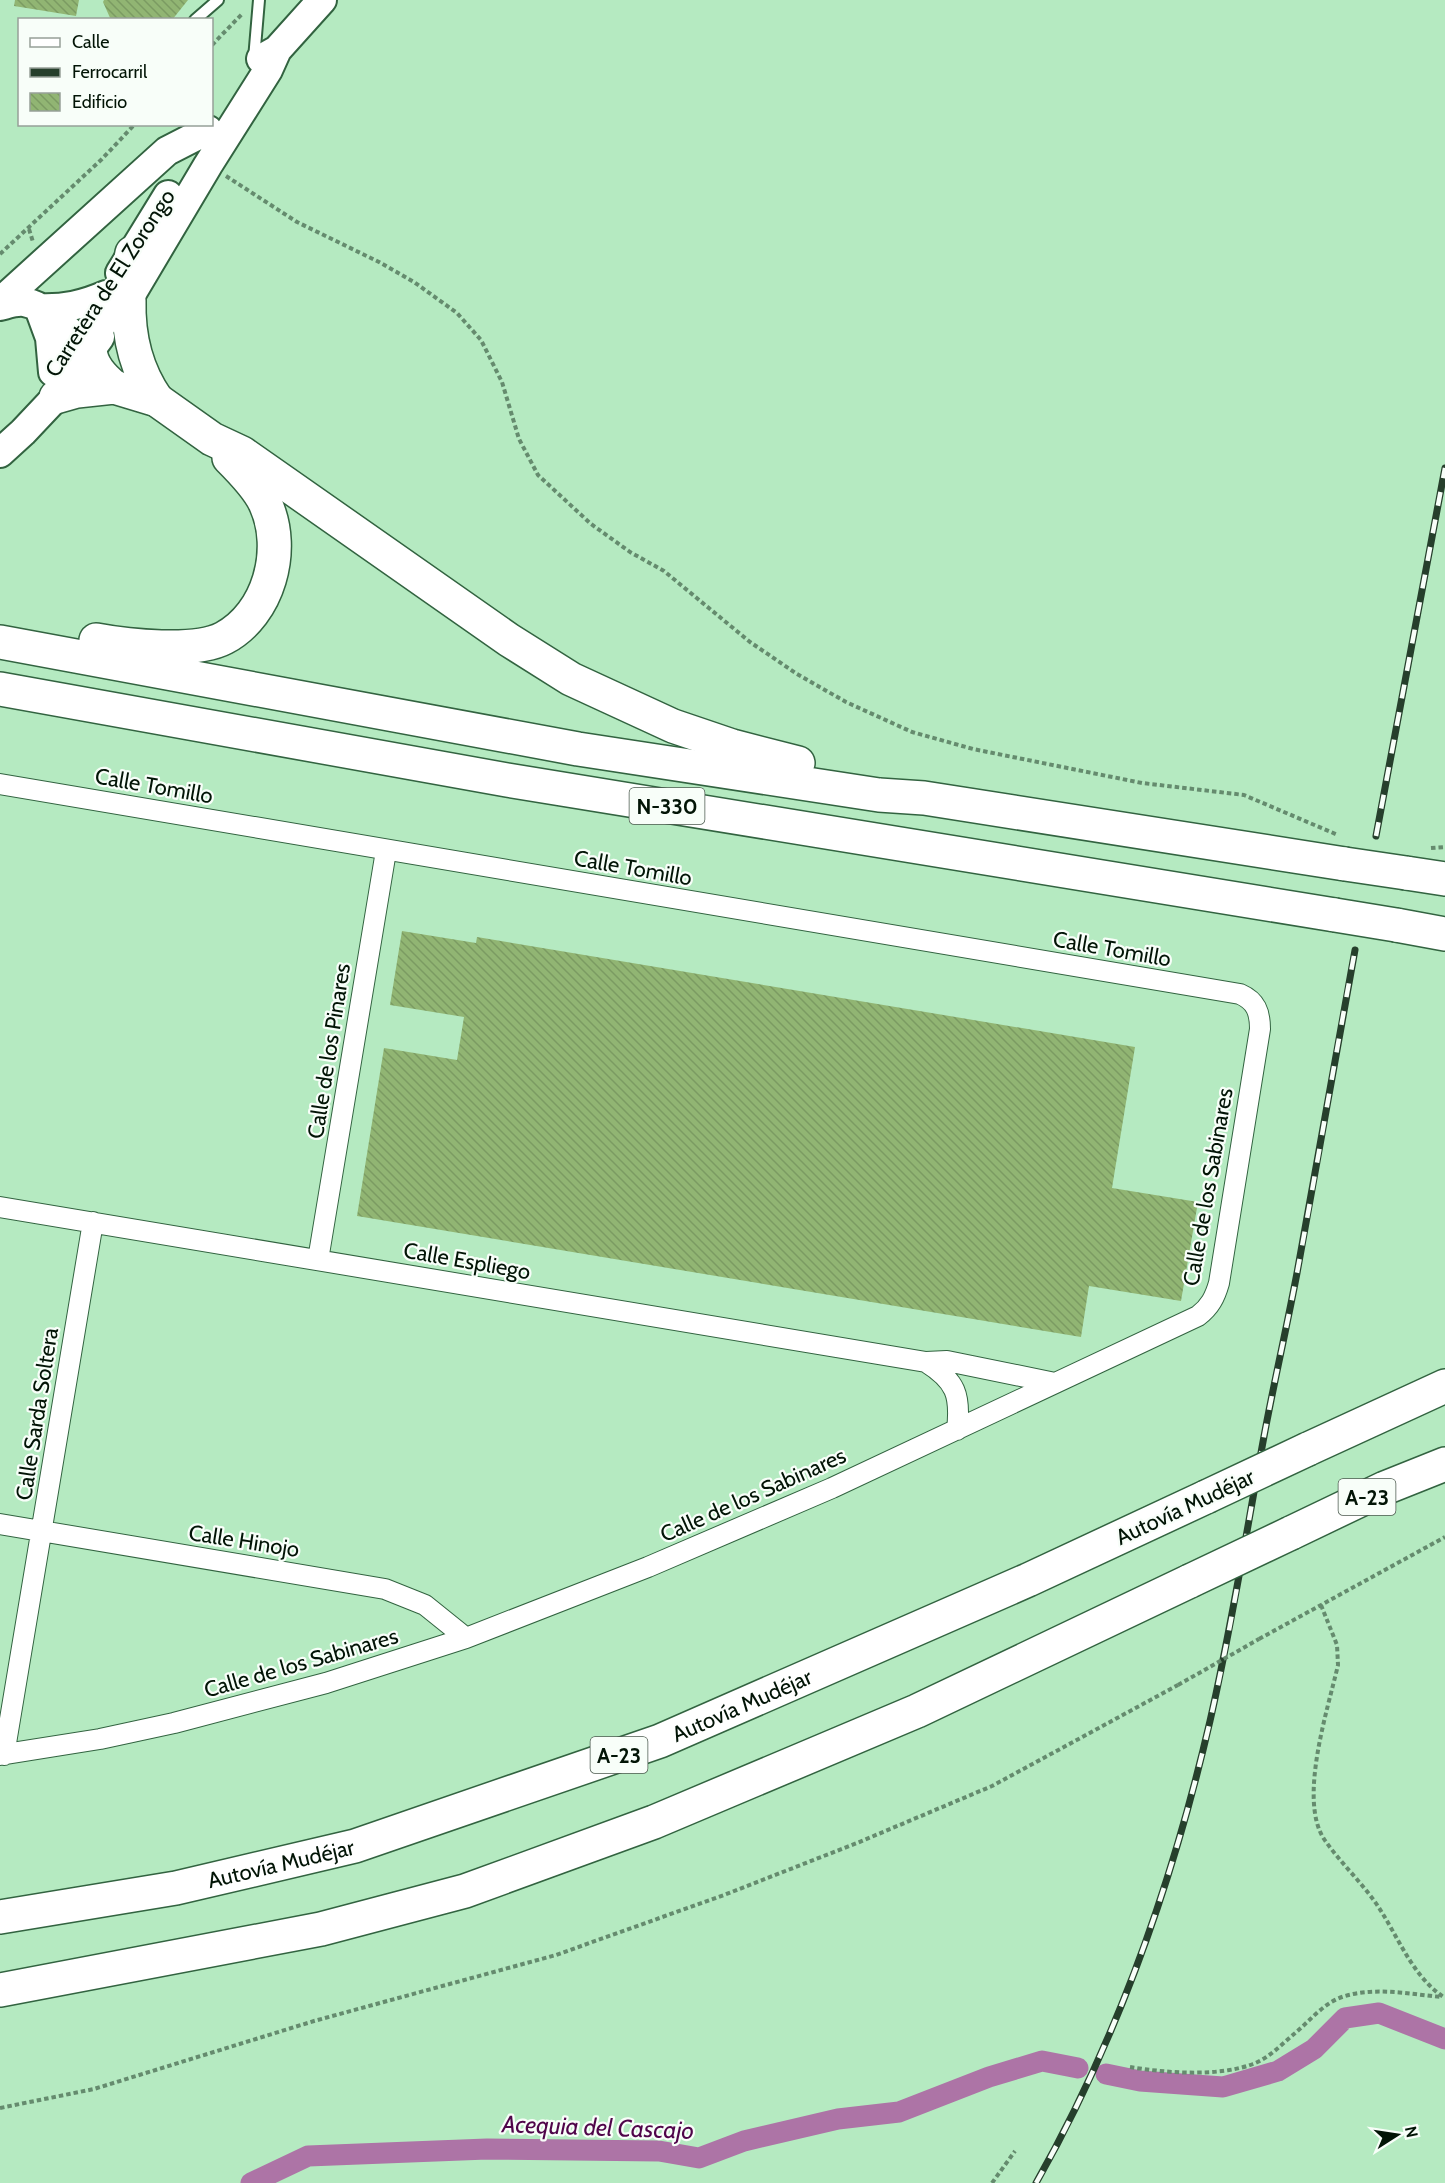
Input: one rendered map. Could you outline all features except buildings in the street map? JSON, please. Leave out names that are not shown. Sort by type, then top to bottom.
[{"type":"highway","points":[[132,253],[127,280],[95,331],[83,345],[109,358],[138,389],[212,439],[242,453],[509,640],[580,684],[673,726],[732,746],[878,780],[924,798]]},
{"type":"highway","points":[[117,297],[132,338],[138,389]]},
{"type":"highway","points":[[55,384],[77,391],[138,389]]},
{"type":"highway","points":[[0,625],[102,641],[164,647],[196,645],[223,639],[241,626],[256,608],[273,568],[272,521],[265,502],[212,439]]},
{"type":"highway","name":"N-330","points":[[0,642],[578,749],[879,795],[924,798],[1345,851],[1406,873],[1445,879]]},
{"type":"highway","name":"N-330","points":[[0,689],[507,780],[1445,934]]},
{"type":"highway","name":"Autovía Mudéjar","points":[[0,1917],[176,1888],[355,1846],[660,1741],[1028,1580],[1445,1386]]},
{"type":"highway","name":"A-23","points":[[0,1990],[321,1929],[465,1891],[654,1822],[917,1712],[1385,1488],[1445,1464]]},
{"type":"street","name":"Carretera de El Zorongo","points":[[0,453],[23,432],[208,165],[268,70],[277,50],[322,0]]},
{"type":"street","name":"Carretera de El Zorongo","points":[[213,122],[253,68],[262,58],[277,50]]},
{"type":"street","name":"Carretera de El Zorongo","points":[[117,297],[132,253],[210,126]]},
{"type":"street","points":[[0,304],[167,151],[210,126]]},
{"type":"street","points":[[39,308],[58,309],[117,297]]},
{"type":"street","points":[[0,304],[23,302],[39,308],[68,330],[83,345]]},
{"type":"street","points":[[39,308],[50,338],[55,384]]},
{"type":"street","name":"Carretera de El Zorongo","points":[[0,435],[55,384]]},
{"type":"street","name":"Calle Tomillo","points":[[0,784],[1240,994],[1255,1005]]},
{"type":"street","name":"Calle de los Pinares","points":[[318,1260],[386,851]]},
{"type":"street","name":"Calle de los Sabinares","points":[[2,1755],[100,1739],[174,1723],[345,1678],[466,1638],[648,1567],[832,1488],[1188,1321],[1206,1310],[1212,1302],[1219,1282],[1260,1029],[1260,1019],[1255,1005]]},
{"type":"street","name":"Calle Espliego","points":[[0,1207],[926,1362],[947,1361],[1055,1383]]},
{"type":"street","name":"Calle Sarda Soltera","points":[[2,1755],[93,1222]]},
{"type":"street","name":"Calle Espliego","points":[[926,1362],[948,1378],[955,1389],[959,1408],[957,1430]]},
{"type":"street","name":"Calle Hinojo","points":[[0,1524],[385,1589],[424,1605],[466,1638]]},
{"type":"lane","points":[[197,18],[218,0]]},
{"type":"lane","points":[[253,68],[259,0]]},
{"type":"path","points":[[213,44],[248,8]]},
{"type":"path","points":[[0,254],[102,159],[133,126]]},
{"type":"path","points":[[208,165],[297,222],[379,262],[414,282],[457,313],[481,340],[502,382],[519,439],[538,475],[591,524],[630,552],[664,571],[750,642],[797,674],[846,702],[912,732],[973,749],[1142,783],[1244,795],[1345,851]]},
{"type":"path","points":[[0,2108],[94,2089],[314,2021],[556,1955],[857,1844],[992,1786],[1445,1537]]},
{"type":"path","points":[[1321,1605],[1337,1646],[1338,1665],[1313,1782],[1314,1812],[1322,1837],[1377,1904],[1426,1984],[1444,1998]]},
{"type":"path","points":[[1130,2067],[1159,2072],[1217,2072],[1253,2064],[1271,2054],[1322,2008],[1344,1996],[1370,1992],[1444,1998]]},
{"type":"path","points":[[992,2183],[1015,2151]]},
{"type":"waterway","name":"Acequia del Cascajo","points":[[1106,2074],[1140,2081],[1223,2087],[1278,2071],[1314,2049],[1345,2018],[1379,2013],[1445,2039]]},
{"type":"waterway","name":"Acequia del Cascajo","points":[[251,2183],[308,2156],[487,2149],[659,2151],[699,2158],[744,2141],[838,2119],[899,2112],[989,2077],[1042,2061],[1078,2068]]},
{"type":"railway","points":[[1376,836],[1445,468]]},
{"type":"railway","points":[[1036,2183],[1092,2073],[1140,1958],[1179,1841],[1195,1781],[1218,1685],[1232,1613],[1297,1273],[1355,950]]}]
